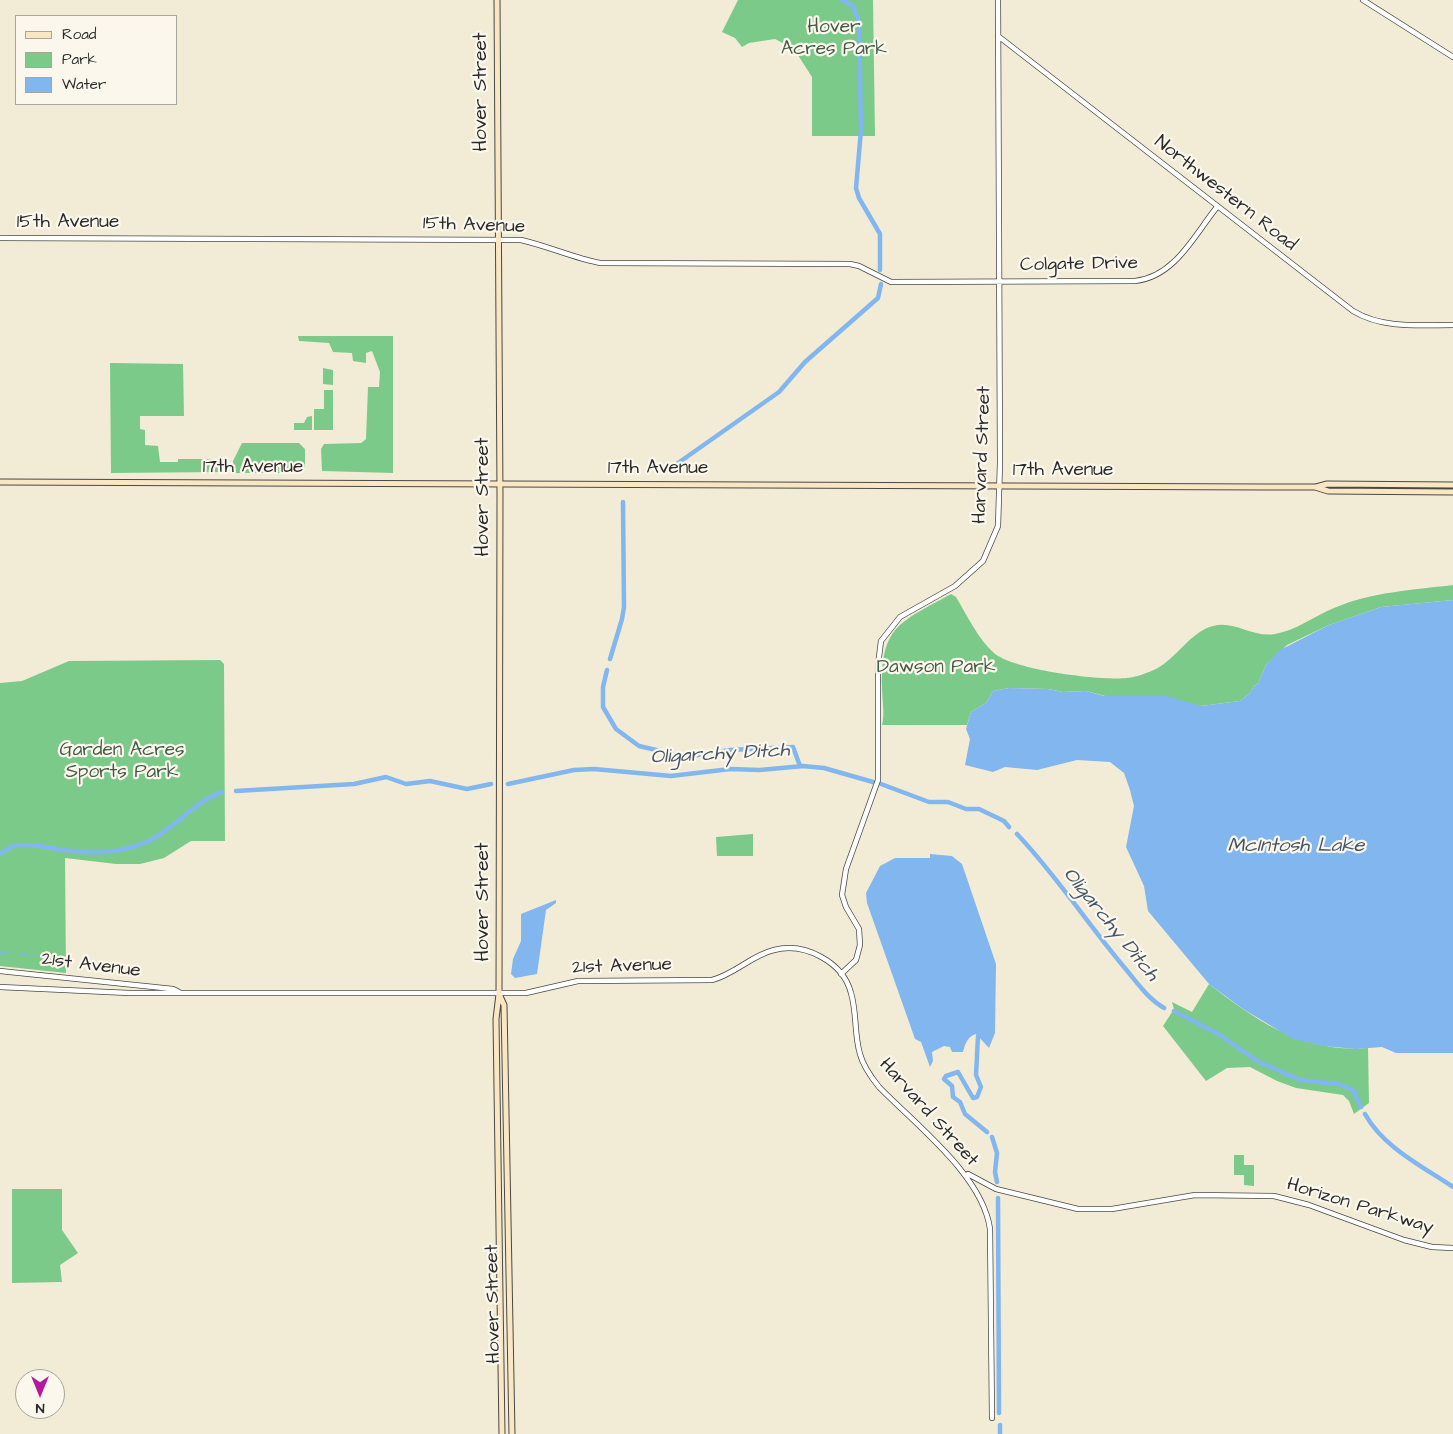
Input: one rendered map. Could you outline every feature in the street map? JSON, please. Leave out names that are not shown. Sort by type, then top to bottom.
[{"type":"main road","name":"Hover Street","points":[[497,0],[500,484],[499,994],[496,1006],[496,1029],[502,1434]]},
{"type":"main road","name":"17th Avenue","points":[[0,482],[1315,488],[1328,491],[1453,492]]},
{"type":"main road","name":"17th Avenue","points":[[1315,488],[1328,484],[1453,485]]},
{"type":"main road","name":"Hover Street","points":[[499,994],[504,1005],[512,1434]]},
{"type":"street","name":"Harvard Street","points":[[992,1418],[990,1229],[988,1213],[966,1173],[870,1076],[860,1056],[856,1042],[851,991],[841,974],[856,960],[860,945],[859,929],[846,907],[842,895],[846,869],[878,782],[878,658],[881,641],[900,617],[960,583],[983,561],[998,526],[1000,486],[998,0]]},
{"type":"street","points":[[1363,0],[1453,57]]},
{"type":"street","name":"Northwestern Road","points":[[998,36],[1217,207],[1363,317],[1392,324],[1453,325]]},
{"type":"street","name":"Colgate Drive","points":[[999,282],[1116,281],[1150,278],[1176,260],[1217,207]]},
{"type":"street","name":"15th Avenue","points":[[0,238],[521,240],[549,246],[577,258],[600,263],[836,263],[859,266],[891,282],[999,282]]},
{"type":"street","name":"21st Avenue","points":[[0,987],[83,992],[499,994],[535,992],[578,981],[712,980],[732,973],[764,953],[786,948],[797,949],[818,956],[841,974]]},
{"type":"street","name":"21st Avenue","points":[[0,971],[173,989],[179,992]]},
{"type":"street","name":"Horizon Parkway","points":[[966,1173],[996,1190],[1078,1209],[1112,1209],[1196,1195],[1274,1196],[1309,1205],[1404,1240],[1432,1247],[1453,1248]]},
{"type":"green space","name":"Hover Acres Park","points":[[738,0],[873,0],[875,136],[812,136],[812,77],[794,49],[775,39],[749,43],[742,47],[735,38],[722,32]]},
{"type":"green space","points":[[298,336],[393,336],[393,473],[322,471],[321,449],[324,444],[361,443],[366,439],[368,387],[379,387],[380,372],[372,351],[366,353],[366,363],[353,361],[352,353],[333,352],[329,343],[299,341]]},
{"type":"green space","points":[[110,363],[183,364],[184,416],[140,416],[140,429],[145,430],[145,445],[158,446],[160,462],[178,462],[178,459],[221,459],[223,461],[223,472],[111,473]]},
{"type":"green space","points":[[323,368],[333,370],[333,385],[323,384]]},
{"type":"green space","points":[[324,390],[333,390],[333,430],[314,430],[314,409],[324,409]]},
{"type":"green space","points":[[312,416],[312,430],[294,430],[294,423],[304,423],[307,417]]},
{"type":"green space","points":[[242,443],[299,443],[305,449],[305,466],[300,473],[234,473],[233,461]]},
{"type":"green space","name":"Dawson Park","points":[[1453,585],[1453,600],[1381,607],[1329,625],[1287,645],[1266,665],[1258,684],[1240,701],[1201,706],[1127,696],[1105,696],[1086,691],[1063,692],[1048,689],[1009,688],[993,691],[986,703],[971,712],[967,725],[882,725],[883,666],[885,650],[890,638],[907,619],[951,594],[956,597],[983,641],[994,653],[1004,659],[1058,673],[1098,678],[1127,678],[1156,669],[1171,658],[1190,639],[1213,626],[1228,625],[1259,634],[1275,634],[1291,629],[1334,608],[1363,598],[1392,592]]},
{"type":"green space","name":"Garden Acres Sports Park","points":[[220,660],[224,664],[225,841],[191,841],[164,858],[140,864],[116,864],[65,858],[66,973],[0,966],[0,683],[22,681],[69,661]]},
{"type":"green space","points":[[753,834],[753,856],[717,856],[716,837]]},
{"type":"green space","points":[[1209,984],[1245,1011],[1282,1032],[1302,1040],[1323,1045],[1345,1048],[1368,1048],[1369,1103],[1354,1114],[1349,1101],[1343,1095],[1296,1088],[1277,1081],[1250,1067],[1227,1068],[1206,1081],[1163,1026],[1174,1009],[1172,1002],[1192,1012]]},
{"type":"green space","points":[[1234,1155],[1244,1155],[1244,1165],[1254,1165],[1254,1186],[1244,1185],[1244,1175],[1234,1175]]},
{"type":"green space","points":[[12,1189],[62,1189],[62,1230],[78,1253],[60,1265],[62,1282],[12,1283]]},
{"type":"water","name":"McIntosh Lake","points":[[1453,600],[1453,1053],[1396,1053],[1382,1047],[1356,1049],[1323,1046],[1293,1039],[1243,1009],[1209,984],[1148,911],[1144,886],[1126,847],[1134,806],[1130,790],[1124,773],[1110,762],[1077,760],[1037,770],[1005,767],[993,772],[965,765],[970,739],[966,729],[971,712],[986,703],[993,691],[1009,688],[1048,689],[1063,692],[1086,691],[1104,696],[1167,696],[1201,706],[1240,701],[1258,684],[1266,665],[1280,650],[1329,625],[1381,607]]},
{"type":"water","points":[[930,854],[952,856],[962,864],[996,964],[995,1033],[989,1048],[976,1034],[969,1038],[963,1052],[952,1052],[950,1047],[944,1046],[932,1052],[933,1061],[930,1067],[921,1042],[915,1039],[867,903],[866,893],[880,866],[895,858],[930,858]]},
{"type":"water","points":[[556,900],[556,903],[546,910],[537,974],[515,978],[511,974],[513,959],[521,941],[521,914]]},
{"type":"waterway","points":[[842,0],[853,6],[859,22],[861,130],[856,188],[859,198],[880,234],[880,270]]},
{"type":"waterway","points":[[671,468],[779,392],[805,362],[878,298],[881,284]]},
{"type":"waterway","points":[[610,659],[624,607],[623,502]]},
{"type":"waterway","points":[[607,670],[603,687],[603,707],[616,729],[639,746],[686,757],[730,750],[793,747],[800,766]]},
{"type":"waterway","name":"Oligarchy Ditch","points":[[508,784],[574,770],[594,769],[671,776],[730,769],[760,770],[803,766],[824,768],[873,782]]},
{"type":"waterway","name":"Oligarchy Ditch","points":[[236,791],[354,784],[386,777],[406,784],[430,781],[467,789],[491,784]]},
{"type":"waterway","name":"Oligarchy Ditch","points":[[881,784],[929,802],[948,802],[966,809],[979,809],[1004,821],[1009,827]]},
{"type":"waterway","name":"Oligarchy Ditch","points":[[0,854],[13,846],[21,845],[89,852],[128,848],[156,837],[202,802],[222,792]]},
{"type":"waterway","name":"Oligarchy Ditch","points":[[1017,834],[1045,866],[1137,983],[1152,999],[1164,1008]]},
{"type":"waterway","name":"Oligarchy Ditch","points":[[0,952],[47,957],[53,963]]},
{"type":"waterway","name":"Oligarchy Ditch","points":[[1174,1011],[1220,1035],[1257,1061],[1300,1080],[1339,1084],[1353,1090],[1361,1107]]},
{"type":"waterway","points":[[978,1036],[976,1075],[981,1087],[977,1097],[973,1098],[958,1072],[946,1076],[944,1079],[952,1086],[953,1097],[960,1102],[965,1114],[987,1132]]},
{"type":"waterway","name":"Oligarchy Ditch","points":[[1365,1114],[1373,1126],[1393,1146],[1453,1187]]},
{"type":"waterway","points":[[992,1137],[997,1153],[995,1172],[997,1182]]},
{"type":"waterway","points":[[998,1198],[999,1413]]},
{"type":"waterway","points":[[1000,1425],[1000,1434]]}]
